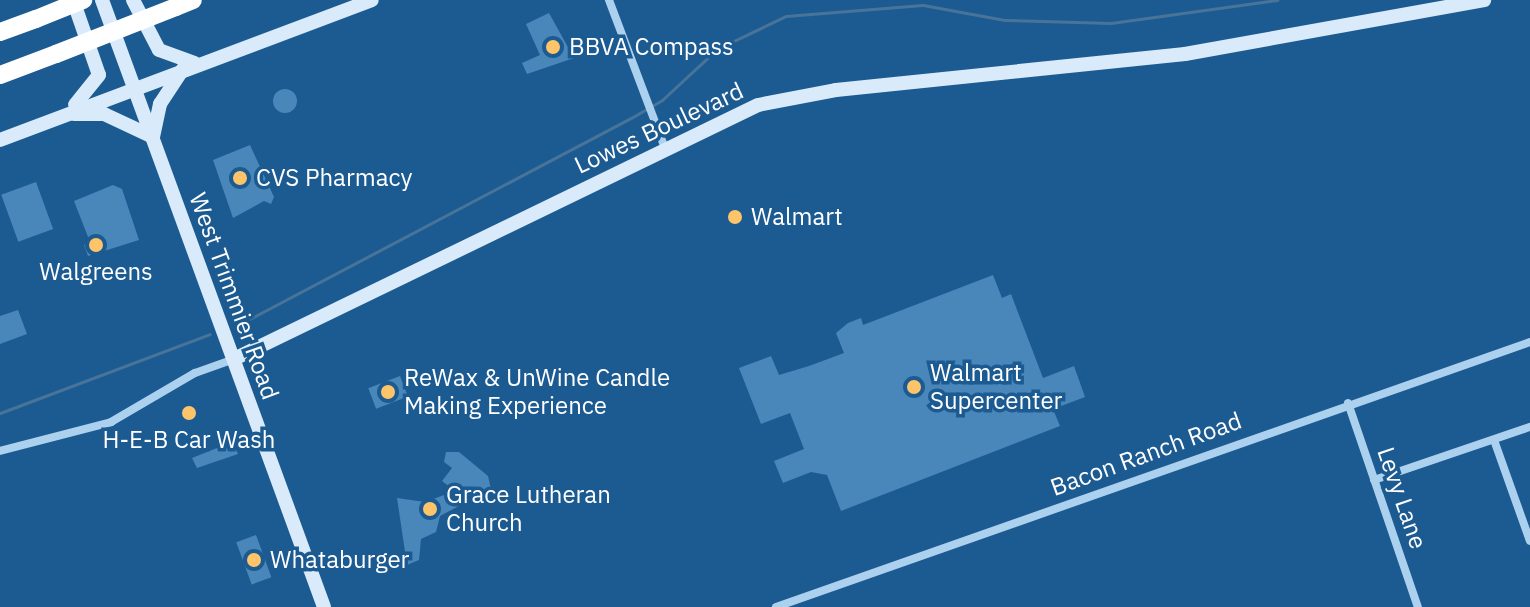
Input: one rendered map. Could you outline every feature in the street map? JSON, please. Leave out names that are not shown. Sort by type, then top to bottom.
[{"type":"highway","points":[[0,32],[83,0]]},
{"type":"highway","points":[[0,75],[185,4]]},
{"type":"main road","points":[[62,115],[90,93],[99,75],[73,0]]},
{"type":"main road","name":"West Trimmier Road","points":[[102,0],[324,607]]},
{"type":"main road","points":[[133,0],[159,50],[191,66]]},
{"type":"main road","points":[[0,140],[372,0]]},
{"type":"main road","name":"Lowes Boulevard","points":[[234,359],[665,148],[780,99],[1185,54],[1484,0]]},
{"type":"main road","points":[[62,115],[104,114],[153,137],[160,104],[191,66]]},
{"type":"street","points":[[609,0],[665,148]]},
{"type":"street","name":"Bacon Ranch Road","points":[[776,607],[1348,403],[1530,342]]},
{"type":"street","name":"Lowes Boulevard","points":[[0,451],[111,422],[195,373],[234,359]]},
{"type":"street","name":"Levy Lane","points":[[1348,403],[1418,607]]},
{"type":"street","points":[[1374,480],[1530,427]]},
{"type":"street","points":[[1494,440],[1530,541]]},
{"type":"building","name":"BBVA Compass","points":[[549,13],[574,58],[527,74],[522,63],[540,55],[526,24]]},
{"type":"building","points":[[285,89],[293,93],[297,101],[293,109],[285,113],[277,109],[273,101],[277,93]]},
{"type":"building","name":"CVS Pharmacy","points":[[250,145],[274,197],[271,204],[264,201],[233,218],[213,160]]},
{"type":"building","points":[[36,182],[53,229],[18,242],[1,195]]},
{"type":"building","name":"Walgreens","points":[[113,185],[122,189],[139,240],[88,256],[84,245],[90,242],[74,201]]},
{"type":"building","name":"Walmart Supercenter","points":[[993,275],[1002,298],[1011,294],[1043,378],[1074,366],[1085,397],[1053,409],[1060,426],[841,511],[827,475],[811,472],[783,483],[774,461],[804,449],[790,413],[761,424],[739,368],[771,356],[779,375],[809,366],[844,353],[836,333],[848,323],[861,318],[863,325]]},
{"type":"building","points":[[18,310],[27,334],[0,344],[0,316]]},
{"type":"building","name":"ReWax & UnWine Candle Making Experience","points":[[400,376],[408,397],[376,409],[368,388]]},
{"type":"building","points":[[232,442],[238,454],[197,468],[192,458]]},
{"type":"building","name":"Grace Lutheran Church","points":[[446,452],[459,452],[488,476],[491,489],[440,516],[436,532],[421,539],[419,560],[407,565],[397,498],[425,502],[455,491],[442,481],[452,468],[444,462]]},
{"type":"building","name":"Whataburger","points":[[256,535],[271,577],[252,584],[236,542]]},
{"type":"waterway","points":[[240,324],[631,118],[662,100],[717,49],[786,16],[923,5],[1005,20],[1111,23],[1277,0]]},
{"type":"waterway","points":[[0,413],[210,334]]},
{"type":"place","name":"BBVA Compass","points":[[553,47]]},
{"type":"place","name":"CVS Pharmacy","points":[[240,178]]},
{"type":"place","name":"Walmart","points":[[735,217]]},
{"type":"place","name":"Walgreens","points":[[96,245]]},
{"type":"place","name":"Walmart Supercenter","points":[[914,387]]},
{"type":"place","name":"ReWax & UnWine Candle Making Experience","points":[[388,392]]},
{"type":"place","name":"H-E-B Car Wash","points":[[189,413]]},
{"type":"place","name":"Grace Lutheran Church","points":[[430,509]]},
{"type":"place","name":"Whataburger","points":[[254,560]]}]
